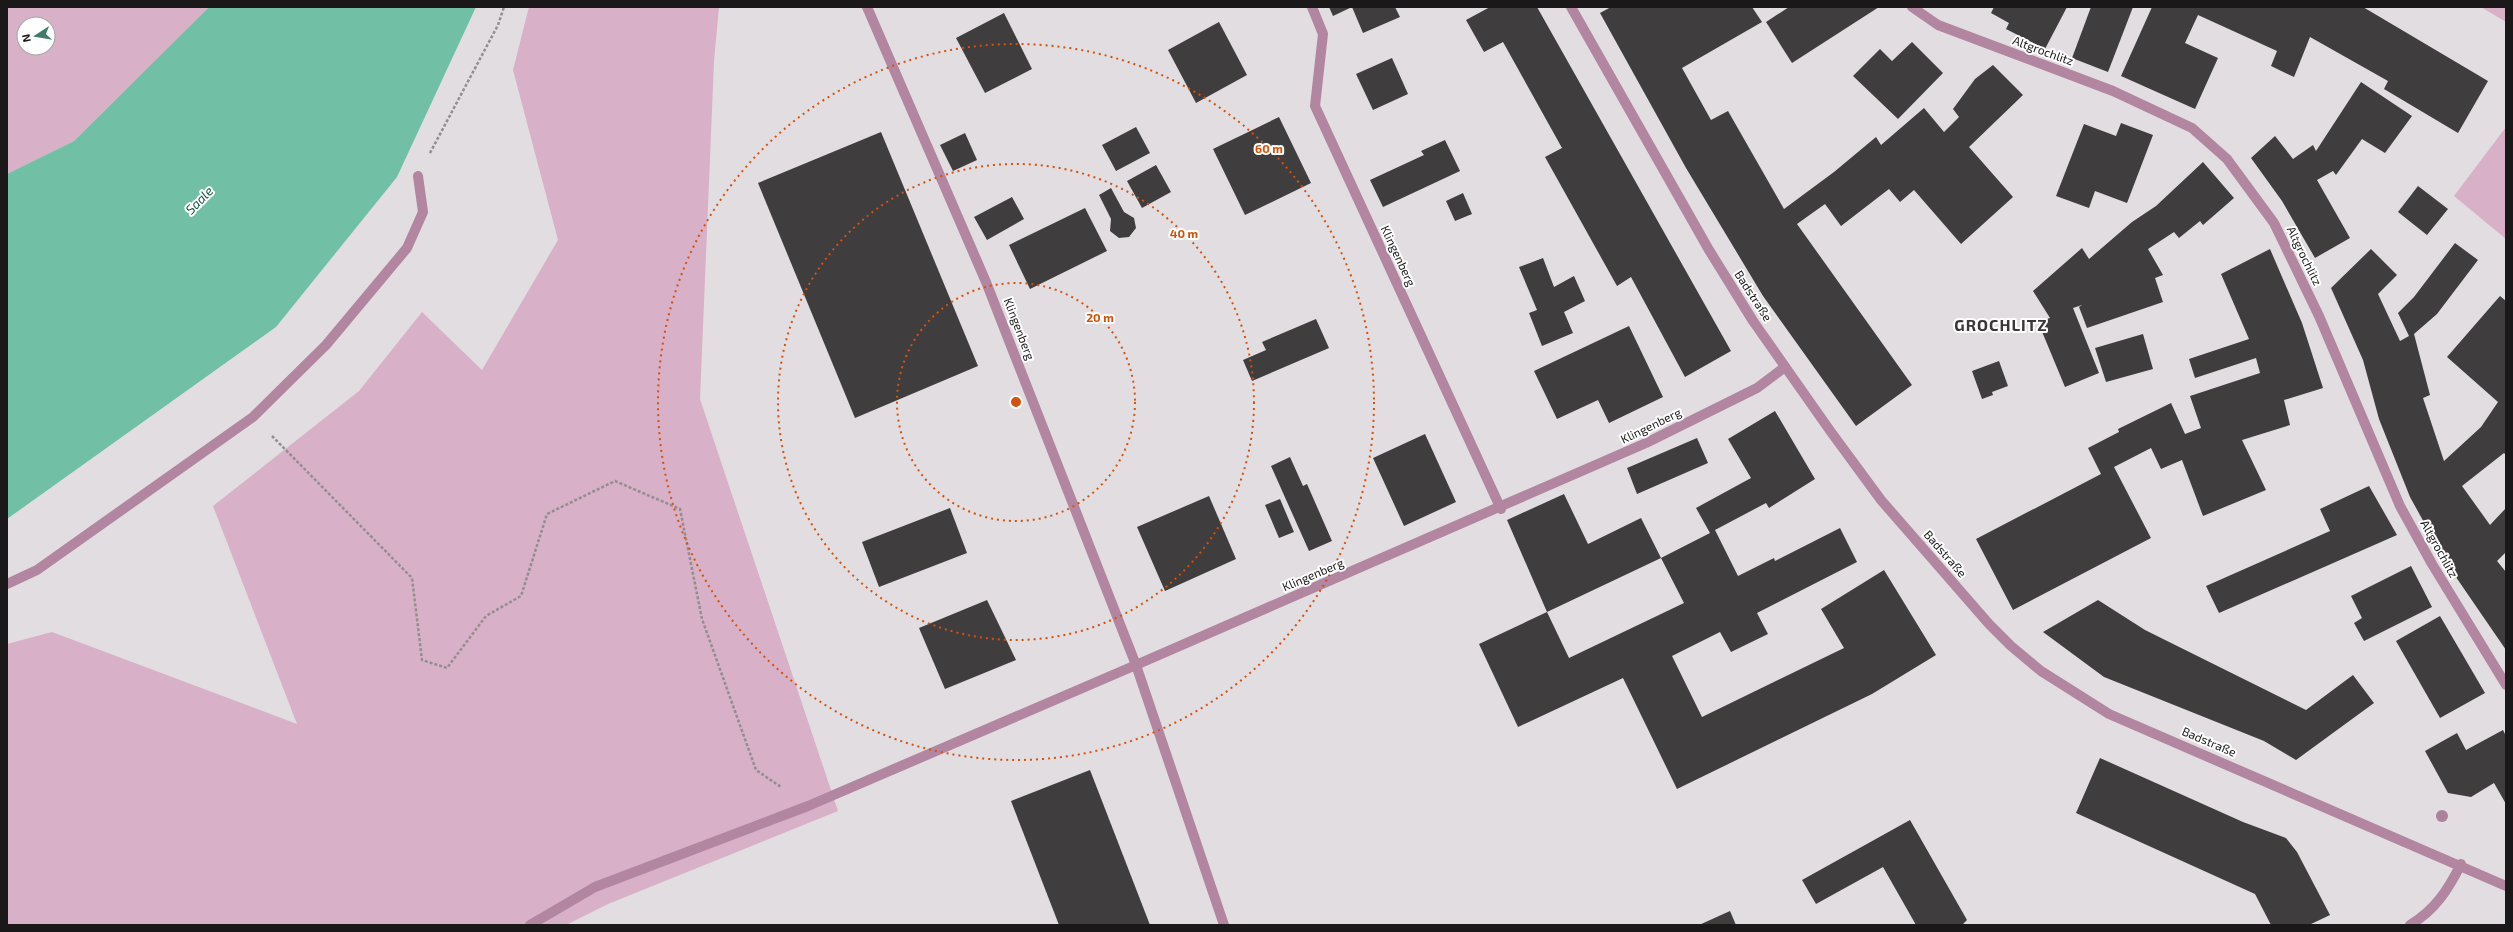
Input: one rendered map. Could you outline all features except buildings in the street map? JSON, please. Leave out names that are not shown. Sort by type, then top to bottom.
[{"type":"street","name":"Klingenberg","points":[[867,7],[986,282],[1136,666],[1224,925]]},
{"type":"street","name":"Klingenberg","points":[[1312,7],[1323,34],[1315,106],[1501,508]]},
{"type":"street","name":"Badstraße","points":[[1571,7],[1730,286],[1785,367],[1882,500],[1989,624],[2040,671],[2109,714],[2461,864],[2506,886]]},
{"type":"street","name":"Altgrochlitz","points":[[1912,7],[1938,26],[2113,91],[2192,128],[2228,159],[2274,223],[2319,316],[2400,506],[2435,571],[2506,685]]},
{"type":"street","points":[[7,584],[37,570],[253,417],[326,345],[407,248],[423,212],[418,176]]},
{"type":"street","name":"Klingenberg","points":[[1136,666],[1646,444],[1757,388],[1785,367]]},
{"type":"street","points":[[530,925],[595,887],[808,806],[1136,666]]},
{"type":"street","points":[[2410,925],[2424,916],[2438,903],[2461,864]]},
{"type":"path","points":[[418,176],[498,25],[504,7]]},
{"type":"path","points":[[253,417],[412,578],[422,660],[447,668],[486,616],[521,596],[547,514],[615,482],[680,509],[702,618],[756,770],[808,806]]},
{"type":"shaded area","points":[[7,7],[209,7],[74,141],[7,174]]},
{"type":"shaded area","points":[[529,7],[719,7],[714,61],[700,399],[838,811],[608,904],[566,925],[7,925],[7,644],[52,632],[297,724],[213,506],[359,391],[422,312],[482,370],[558,240],[513,70]]},
{"type":"shaded area","points":[[2481,7],[2506,7],[2506,22]]},
{"type":"shaded area","points":[[2506,127],[2506,239],[2454,196]]},
{"type":"water","name":"Saale","points":[[209,7],[476,7],[397,177],[276,327],[7,519],[7,174],[74,141]]},
{"type":"district","name":"GROCHLITZ","points":[[2001,325]]}]
